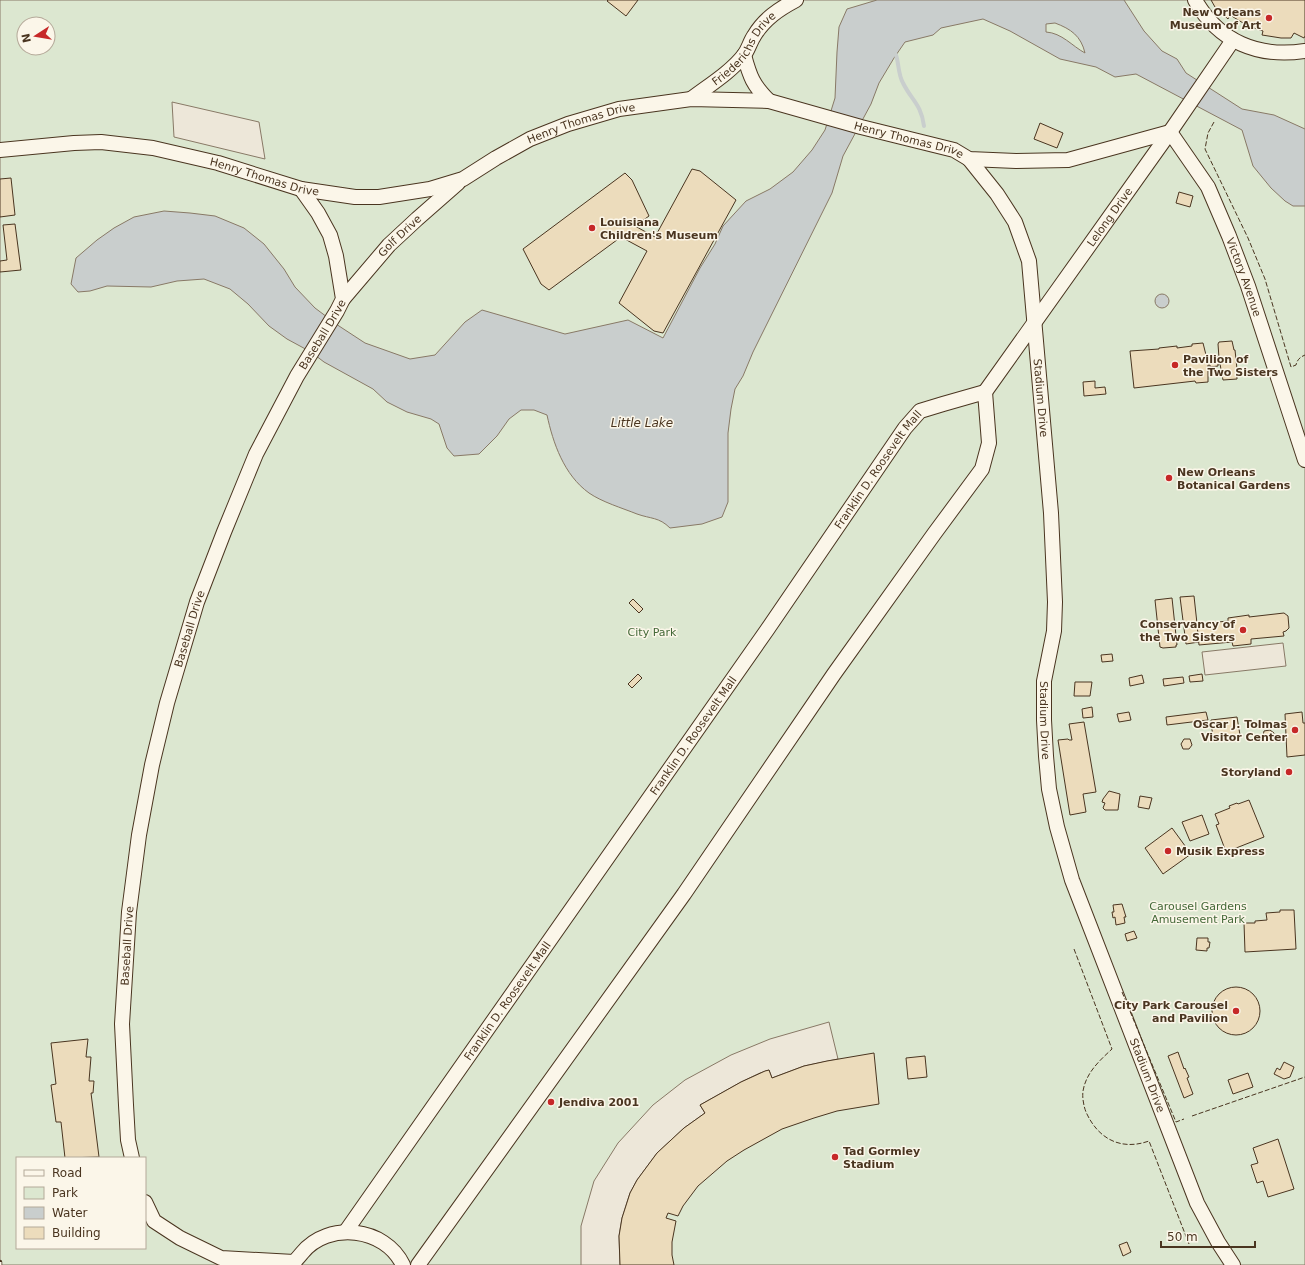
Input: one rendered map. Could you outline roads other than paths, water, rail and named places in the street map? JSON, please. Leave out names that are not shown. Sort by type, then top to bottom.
[{"type":"street","name":"Friederichs Drive","points":[[691,99],[727,71],[744,55],[754,35],[765,21],[775,12],[796,0]]},
{"type":"street","points":[[1195,0],[1218,30],[1233,40],[1251,48],[1269,53],[1305,51]]},
{"type":"street","name":"Lelong Drive","points":[[985,392],[1170,132],[1233,40]]},
{"type":"street","points":[[744,55],[750,76],[758,89],[770,101]]},
{"type":"street","name":"Henry Thomas Drive","points":[[0,150],[74,142],[101,142],[153,148],[218,163],[301,190],[355,197],[379,198],[430,189],[463,179],[496,158],[530,140],[568,124],[619,109],[691,99],[770,101],[862,127],[954,150],[969,159],[1016,161],[1068,160],[1170,132]]},
{"type":"street","name":"Victory Avenue","points":[[1170,132],[1208,187],[1229,236],[1248,286],[1305,460]]},
{"type":"street","name":"Stadium Drive","points":[[969,159],[997,194],[1015,222],[1029,261],[1051,513],[1055,602],[1054,632],[1044,681],[1044,720],[1049,788],[1057,827],[1072,880],[1191,1189],[1204,1217],[1233,1265]]},
{"type":"street","name":"Golf Drive","points":[[340,305],[389,245],[463,179]]},
{"type":"street","name":"Baseball Drive","points":[[132,1157],[128,1140],[122,1024],[129,912],[139,835],[152,765],[167,703],[198,602],[224,532],[256,454],[296,376],[340,305],[336,256],[330,235],[318,212],[301,190]]},
{"type":"street","points":[[418,1265],[684,894],[834,674],[982,468],[989,443],[985,392]]},
{"type":"street","name":"Franklin D. Roosevelt Mall","points":[[346,1231],[767,630],[905,428],[920,411],[985,392]]},
{"type":"street","points":[[1296,432],[1305,419]]},
{"type":"street","points":[[146,1204],[154,1221],[180,1238],[221,1258],[294,1263],[308,1246],[325,1235],[346,1231],[367,1234],[386,1243],[400,1259],[403,1265]]},
{"type":"water","name":"Little Lake","points":[[877,0],[1124,0],[1144,31],[1162,51],[1177,59],[1186,73],[1242,109],[1274,115],[1305,129],[1305,206],[1293,206],[1271,188],[1253,166],[1242,130],[1136,74],[1115,77],[1096,67],[1060,59],[1010,31],[983,19],[941,28],[933,35],[905,42],[879,83],[871,104],[843,156],[832,193],[753,352],[743,376],[735,389],[728,433],[728,502],[722,517],[702,524],[670,528],[658,520],[612,505],[589,493],[580,486],[566,468],[561,458],[556,447],[547,415],[534,410],[521,410],[509,419],[497,436],[479,454],[454,456],[447,448],[439,424],[431,419],[407,412],[387,402],[373,389],[324,362],[311,352],[287,339],[269,326],[248,304],[230,289],[204,279],[177,281],[151,287],[107,286],[90,291],[78,292],[71,284],[76,258],[114,228],[134,217],[164,211],[190,213],[215,216],[244,228],[264,244],[284,269],[295,287],[315,308],[365,343],[410,359],[435,355],[465,322],[482,310],[565,334],[628,320],[663,338],[700,268],[715,244],[723,226],[746,201],[770,189],[793,172],[812,150],[825,130],[835,98],[839,27],[847,9]],"holes":[[[1055,23],[1061,25],[1078,38],[1085,53],[1062,37],[1046,32],[1046,24]]]},
{"type":"water","points":[[1159,294],[1165,294],[1169,298],[1169,304],[1165,308],[1159,308],[1155,304],[1155,298]]},
{"type":"waterway","points":[[896,55],[901,80],[918,107],[924,126]]},
{"type":"place","name":"New Orleans Museum of Art","points":[[1269,18]]},
{"type":"place","name":"Louisiana Children's Museum","points":[[592,228]]},
{"type":"place","name":"Pavilion of the Two Sisters","points":[[1175,365]]},
{"type":"place","name":"New Orleans Botanical Gardens","points":[[1169,478]]},
{"type":"place","name":"Conservancy of the Two Sisters","points":[[1243,630]]},
{"type":"place","name":"Oscar J. Tolmas Visitor Center","points":[[1295,730]]},
{"type":"place","name":"Storyland","points":[[1289,772]]},
{"type":"place","name":"Musik Express","points":[[1168,851]]},
{"type":"place","name":"City Park Carousel and Pavilion","points":[[1236,1011]]},
{"type":"place","name":"Jendiva 2001","points":[[551,1102]]},
{"type":"place","name":"Tad Gormley Stadium","points":[[835,1157]]},
{"type":"park label","name":"City Park","points":[[652,632]]},
{"type":"park label","name":"Carousel Gardens Amusement Park","points":[[1198,912]]}]
